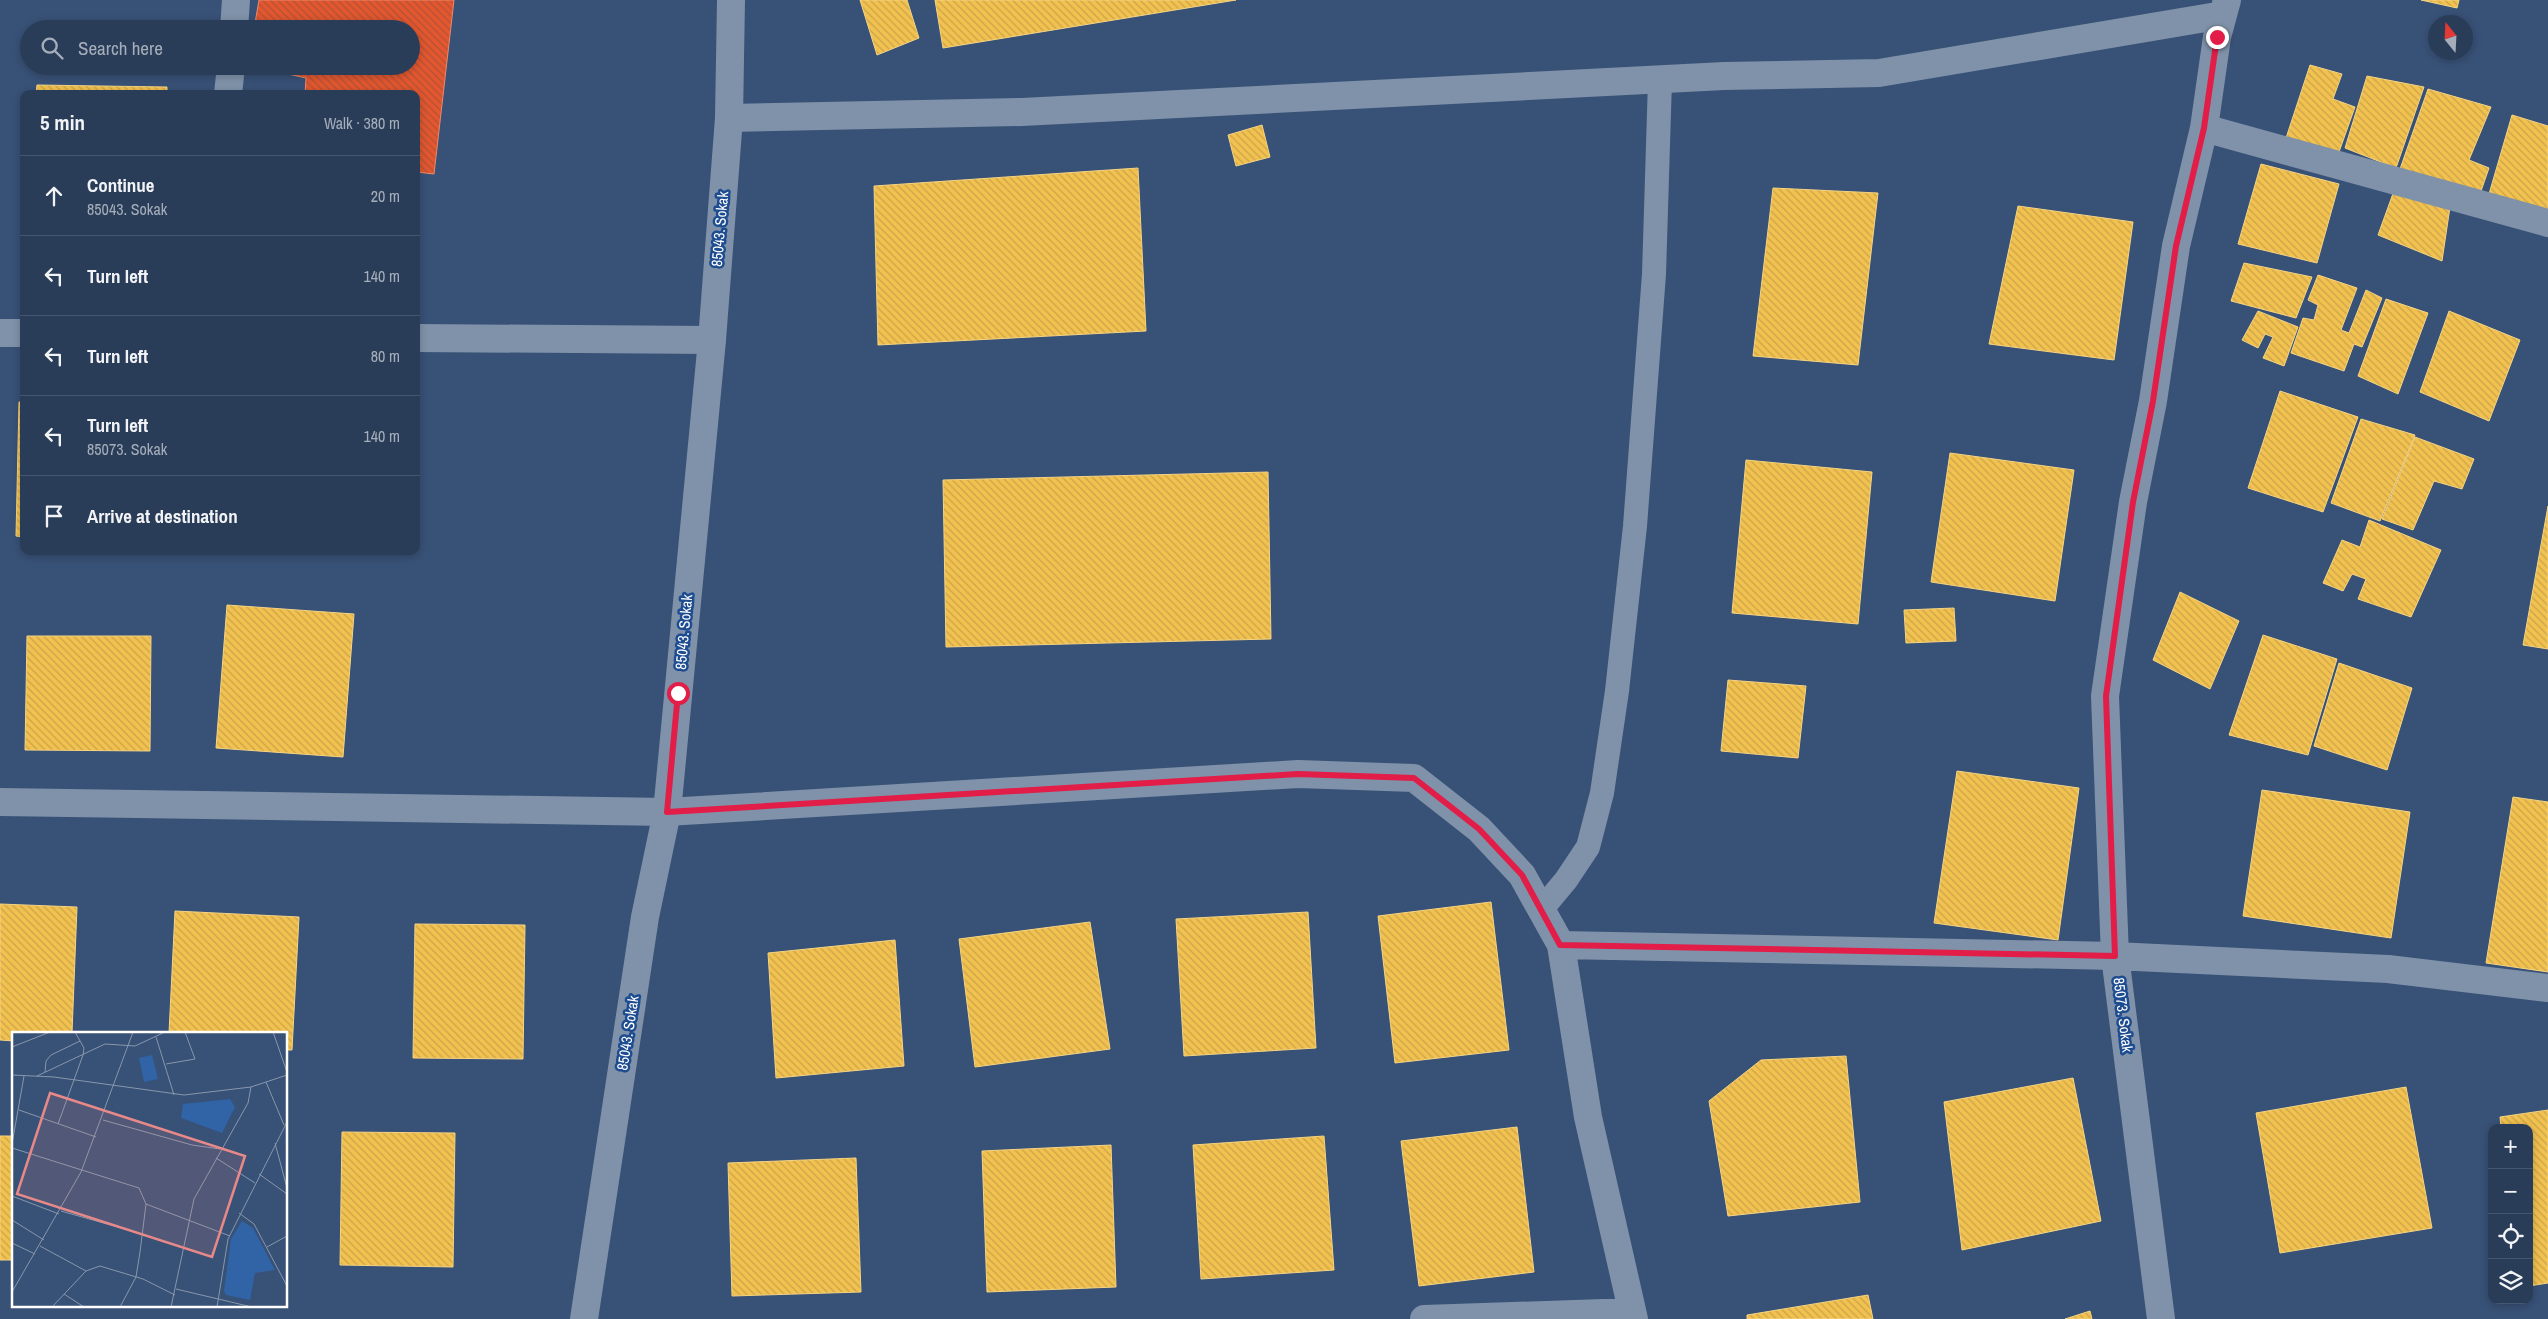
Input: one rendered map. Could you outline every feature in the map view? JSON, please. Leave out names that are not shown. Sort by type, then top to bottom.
[{"type":"street","points":[[235,20],[236,0]]},
{"type":"street","name":"85043. Sokak","points":[[584,1319],[645,917],[667,812],[712,340],[729,118],[731,0]]},
{"type":"street","points":[[729,118],[1022,112],[1660,80],[1879,73],[2225,8]]},
{"type":"street","name":"85073. Sokak","points":[[2161,1319],[2115,956],[2106,696],[2133,502],[2153,401],[2176,246],[2204,128],[2217,37],[2225,8]]},
{"type":"street","points":[[228,90],[230,75]]},
{"type":"street","points":[[2204,128],[2548,223]]},
{"type":"street","points":[[0,333],[20,333]]},
{"type":"street","points":[[420,338],[712,340]]},
{"type":"street","points":[[0,802],[667,812],[1298,774],[1414,778],[1479,829],[1522,875],[1560,945],[1588,1117],[1633,1315],[1424,1319]]},
{"type":"street","points":[[1560,945],[2115,956],[2388,969],[2548,988]]},
{"type":"lane","points":[[1541,910],[1566,880],[1588,847],[1602,793],[1635,526],[1654,274],[1660,80]]},
{"type":"building: Homes","points":[[860,0],[907,0],[919,38],[877,55]]},
{"type":"building: Homes","points":[[935,0],[1236,0],[943,48]]},
{"type":"building: Homes","points":[[2421,0],[2459,0],[2457,8]]},
{"type":"building: Homes","points":[[2310,65],[2342,74],[2333,99],[2355,107],[2339,152],[2286,138]]},
{"type":"building: Homes","points":[[2367,76],[2424,87],[2396,168],[2345,148]]},
{"type":"building: Homes","points":[[37,85],[167,87],[167,90],[36,90]]},
{"type":"building: Homes","points":[[2428,89],[2491,107],[2469,160],[2489,168],[2480,194],[2400,169]]},
{"type":"building: Homes","points":[[2512,115],[2548,126],[2548,211],[2489,194]]},
{"type":"building: Homes","points":[[1262,125],[1270,157],[1236,166],[1228,135]]},
{"type":"building: Homes","points":[[2261,164],[2339,184],[2317,263],[2238,244]]},
{"type":"building: Homes","points":[[1138,168],[1146,331],[878,345],[874,186]]},
{"type":"building: Homes","points":[[1773,188],[1878,193],[1858,365],[1753,356]]},
{"type":"building: Homes","points":[[2395,188],[2450,207],[2442,261],[2378,235]]},
{"type":"building: Homes","points":[[2018,206],[2133,222],[2114,360],[1989,344]]},
{"type":"building: Homes","points":[[2244,263],[2312,277],[2296,318],[2231,301]]},
{"type":"building: Homes","points":[[2318,275],[2357,288],[2341,330],[2349,333],[2366,290],[2382,298],[2362,347],[2354,344],[2344,371],[2291,353],[2303,318],[2314,320],[2318,305],[2308,300]]},
{"type":"building: Homes","points":[[2386,299],[2428,313],[2398,394],[2358,376]]},
{"type":"building: Homes","points":[[2258,311],[2298,327],[2284,366],[2263,358],[2273,337],[2265,334],[2258,348],[2242,340]]},
{"type":"building: Homes","points":[[2449,311],[2520,340],[2489,421],[2420,392]]},
{"type":"building: Homes","points":[[2280,391],[2358,417],[2323,512],[2248,488]]},
{"type":"building: Homes","points":[[19,402],[20,402],[20,536],[16,536]]},
{"type":"building: Homes","points":[[2361,419],[2415,435],[2380,521],[2331,503]]},
{"type":"building: Homes","points":[[2415,437],[2474,459],[2462,489],[2434,481],[2413,530],[2382,519]]},
{"type":"building: Homes","points":[[1950,453],[2074,470],[2055,601],[1931,582]]},
{"type":"building: Homes","points":[[1746,460],[1872,472],[1858,624],[1732,613]]},
{"type":"building: Homes","points":[[1268,472],[1271,639],[946,647],[943,480]]},
{"type":"building: Homes","points":[[2548,506],[2548,649],[2523,645]]},
{"type":"building: Homes","points":[[2369,520],[2441,550],[2411,617],[2358,599],[2366,579],[2352,574],[2343,591],[2323,583],[2342,540],[2360,547]]},
{"type":"building: Homes","points":[[2180,592],[2239,621],[2210,689],[2153,660]]},
{"type":"building: Homes","points":[[227,605],[354,614],[343,757],[216,748]]},
{"type":"building: Homes","points":[[1954,608],[1956,641],[1906,643],[1904,610]]},
{"type":"building: Homes","points":[[2263,635],[2337,659],[2308,755],[2229,735]]},
{"type":"building: Homes","points":[[27,636],[151,636],[150,751],[25,750]]},
{"type":"building: Homes","points":[[2339,663],[2412,688],[2387,770],[2314,746]]},
{"type":"building: Homes","points":[[1728,680],[1806,686],[1798,758],[1721,751]]},
{"type":"building: Homes","points":[[1957,771],[2079,788],[2058,940],[1934,923]]},
{"type":"building: Homes","points":[[2262,790],[2410,812],[2391,938],[2243,916]]},
{"type":"building: Homes","points":[[2513,797],[2548,802],[2548,972],[2486,963]]},
{"type":"building: Homes","points":[[1491,902],[1509,1050],[1395,1063],[1378,916]]},
{"type":"building: Homes","points":[[0,904],[77,907],[72,1032],[12,1032],[12,1041],[0,1040]]},
{"type":"building: Homes","points":[[175,911],[299,917],[292,1050],[288,1050],[288,1032],[169,1032]]},
{"type":"building: Homes","points":[[1308,912],[1316,1048],[1184,1056],[1176,919]]},
{"type":"building: Homes","points":[[1090,922],[1110,1049],[975,1067],[959,939]]},
{"type":"building: Homes","points":[[415,924],[525,925],[523,1059],[413,1058]]},
{"type":"building: Homes","points":[[895,940],[904,1066],[776,1078],[768,953]]},
{"type":"building: Homes","points":[[1846,1056],[1860,1202],[1728,1216],[1709,1101],[1761,1060]]},
{"type":"building: Homes","points":[[2073,1078],[2101,1221],[1962,1250],[1944,1102]]},
{"type":"building: Homes","points":[[2406,1087],[2432,1228],[2280,1253],[2256,1113]]},
{"type":"building: Homes","points":[[2548,1110],[2548,1283],[2533,1285],[2533,1124],[2501,1124],[2500,1117]]},
{"type":"building: Homes","points":[[1517,1127],[1534,1272],[1419,1286],[1401,1141]]},
{"type":"building: Homes","points":[[342,1132],[455,1133],[453,1267],[340,1265]]},
{"type":"building: Homes","points":[[0,1136],[12,1136],[12,1260],[0,1260]]},
{"type":"building: Homes","points":[[1324,1136],[1334,1270],[1201,1279],[1193,1145]]},
{"type":"building: Homes","points":[[1111,1145],[1116,1287],[987,1292],[982,1151]]},
{"type":"building: Homes","points":[[856,1158],[861,1292],[732,1296],[728,1163]]},
{"type":"building: Homes","points":[[1868,1295],[1873,1319],[1747,1319],[1747,1315]]},
{"type":"building: Homes","points":[[2090,1311],[2092,1319],[2065,1319]]},
{"type":"building: Shops","points":[[259,0],[454,0],[434,174],[420,172],[420,90],[305,90],[306,78],[293,75],[420,75],[420,20],[256,20]]},
{"type":"route","points":[[678,693],[667,812],[1298,774],[1414,778],[1479,829],[1522,875],[1560,945],[2115,956],[2106,696],[2133,502],[2153,401],[2176,246],[2204,128],[2217,37]]}]
